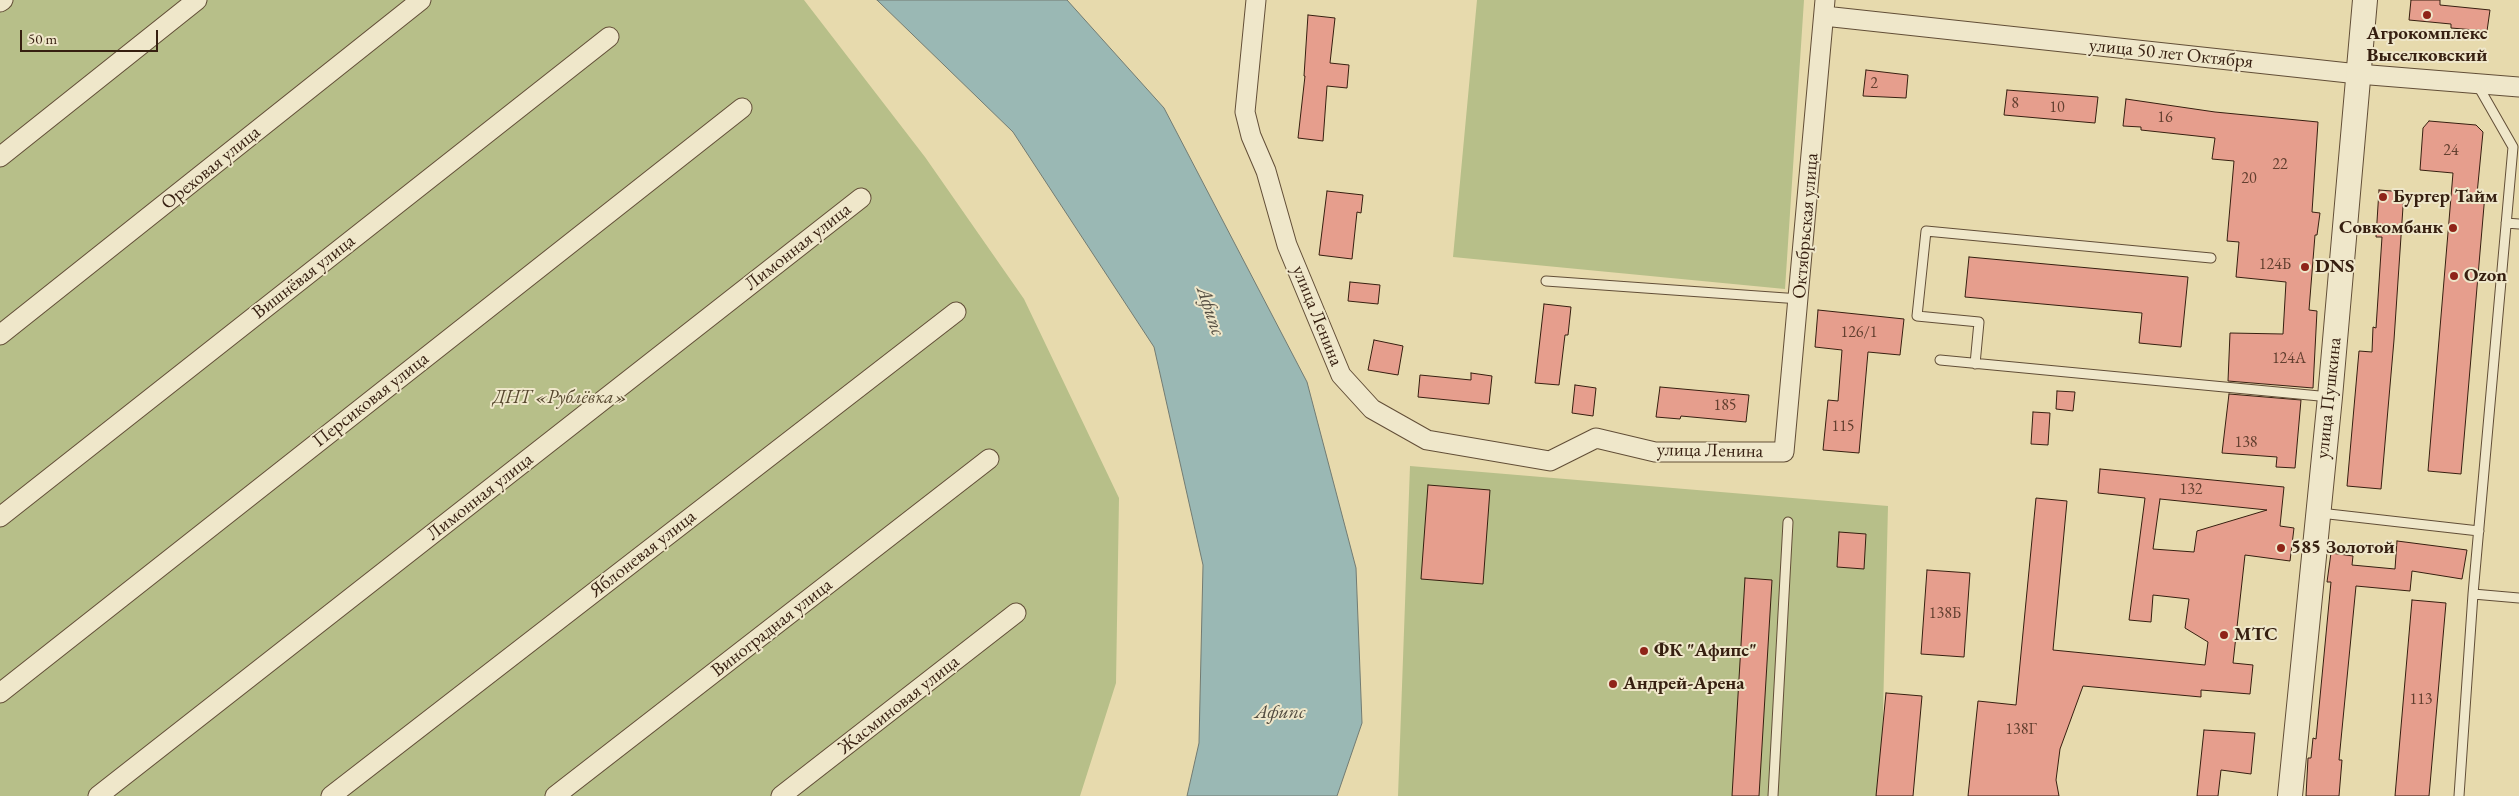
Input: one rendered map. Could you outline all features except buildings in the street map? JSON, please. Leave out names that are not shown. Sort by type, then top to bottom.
[{"type":"street","points":[[0,157],[197,0]]},
{"type":"street","name":"Ореховая улица","points":[[0,335],[421,0]]},
{"type":"street","name":"улица Ленина","points":[[1256,0],[1245,112],[1266,172],[1287,245],[1341,375],[1372,409],[1427,440],[1550,461],[1596,438],[1655,452],[1784,452]]},
{"type":"street","name":"улица Пушкина","points":[[2290,796],[2330,397],[2365,0]]},
{"type":"street","name":"Октябрьская улица","points":[[1784,452],[1800,299],[1825,8]]},
{"type":"street","name":"улица 50 лет Октября","points":[[1825,8],[2358,74],[2519,87]]},
{"type":"street","name":"Вишнёвая улица","points":[[0,517],[609,37]]},
{"type":"street","name":"Персиковая улица","points":[[0,693],[742,108]]},
{"type":"street","name":"Лимонная улица","points":[[98,796],[861,198]]},
{"type":"street","name":"Яблоневая улица","points":[[330,796],[956,312]]},
{"type":"street","name":"Виноградная улица","points":[[555,796],[989,459]]},
{"type":"street","name":"Жасминовая улица","points":[[781,796],[1016,614]]},
{"type":"lane","points":[[2458,796],[2473,594],[2513,147],[2477,83]]},
{"type":"lane","points":[[2506,223],[2519,224]]},
{"type":"lane","points":[[1975,364],[1979,322],[1918,316],[1926,232],[2210,258]]},
{"type":"lane","points":[[1546,281],[1800,299]]},
{"type":"lane","points":[[1940,360],[2330,397]]},
{"type":"lane","points":[[2317,513],[2479,531]]},
{"type":"lane","points":[[1773,796],[1788,522]]},
{"type":"lane","points":[[2473,594],[2519,598]]},
{"type":"green space","name":"ДНТ «Рублёвка»","points":[[0,0],[804,0],[925,157],[1024,299],[1119,498],[1116,683],[1080,796],[0,796]]},
{"type":"green space","points":[[1477,0],[1804,0],[1785,289],[1453,257]]},
{"type":"green space","name":"ФК \"Афипс\"","points":[[1410,466],[1888,506],[1881,796],[1398,796]]},
{"type":"water","name":"Афипс","points":[[877,0],[1067,0],[1164,108],[1307,382],[1356,568],[1362,723],[1337,796],[1187,796],[1199,743],[1203,565],[1154,347],[1013,132]]},
{"type":"place","name":"Агрокомплекс Выселковский","points":[[2427,15]]},
{"type":"place","name":"Бургер Тайм","points":[[2383,197]]},
{"type":"place","name":"Совкомбанк","points":[[2453,228]]},
{"type":"place","name":"DNS","points":[[2305,267]]},
{"type":"place","name":"Ozon","points":[[2454,276]]},
{"type":"place","name":"585 Золотой","points":[[2281,548]]},
{"type":"place","name":"МТС","points":[[2224,635]]},
{"type":"place","name":"ФК \"Афипс\"","points":[[1644,651]]},
{"type":"place","name":"Андрей-Арена","points":[[1613,684]]}]
